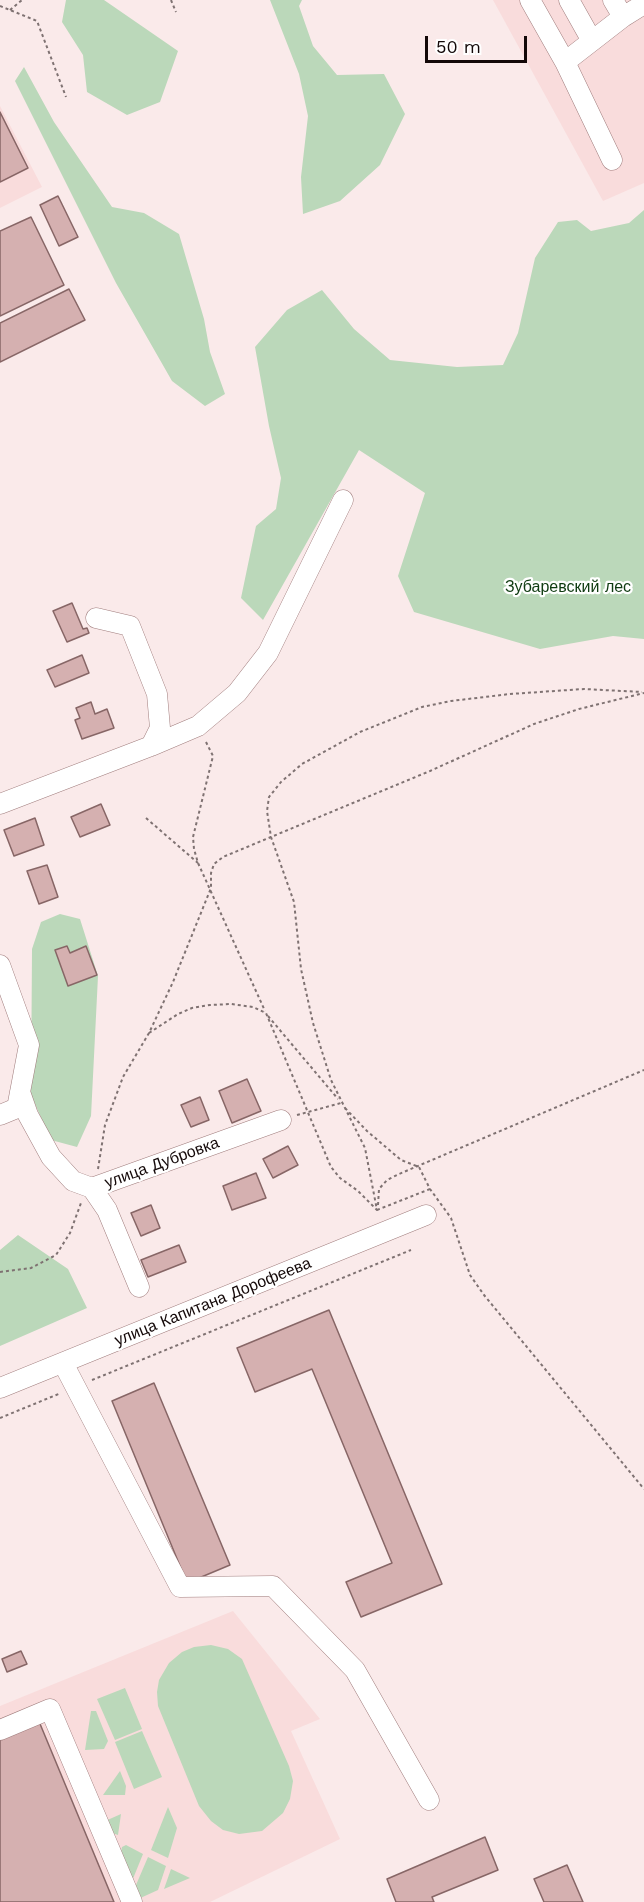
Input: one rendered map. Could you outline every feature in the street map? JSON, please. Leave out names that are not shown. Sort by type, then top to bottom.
[{"type":"street","points":[[531,0],[565,62],[612,160]]},
{"type":"street","points":[[569,0],[591,41]]},
{"type":"street","points":[[565,62],[591,41],[618,8],[644,3]]},
{"type":"street","points":[[0,804],[198,726],[237,693],[268,653],[344,500]]},
{"type":"street","points":[[96,618],[130,626],[157,694],[160,728],[151,746]]},
{"type":"street","points":[[0,965],[29,1045],[16,1108],[0,1115]]},
{"type":"street","name":"улица Дубровка","points":[[20,1092],[28,1115],[51,1157],[73,1181],[92,1188],[281,1120]]},
{"type":"street","points":[[92,1188],[107,1210],[139,1287]]},
{"type":"street","name":"улица Капитана Дорофеева","points":[[0,1388],[426,1215]]},
{"type":"street","points":[[63,1363],[180,1587],[273,1586],[355,1670],[429,1800]]},
{"type":"street","points":[[0,1730],[50,1709],[132,1902]]},
{"type":"path","points":[[10,10],[22,0]]},
{"type":"path","points":[[171,0],[176,12]]},
{"type":"path","points":[[0,6],[37,21],[66,97]]},
{"type":"path","points":[[377,1210],[365,1148],[331,1080],[313,1023],[301,969],[294,902],[271,837],[267,811],[269,797],[281,782],[302,764],[360,732],[422,707],[510,694],[584,690],[644,693]]},
{"type":"path","points":[[0,1272],[31,1268],[56,1255],[70,1233],[81,1202],[92,1188],[98,1168],[105,1125],[123,1077],[149,1033],[172,982],[211,888],[211,873],[214,864],[223,857],[430,771],[534,724],[579,709],[644,693]]},
{"type":"path","points":[[198,726],[213,756],[193,837],[198,862],[266,1013],[331,1167],[340,1178],[358,1191],[377,1210]]},
{"type":"path","points":[[146,818],[198,862]]},
{"type":"path","points":[[149,1033],[178,1014],[192,1008],[231,1004],[253,1007],[266,1013],[367,1131],[401,1160],[419,1167],[430,1189],[451,1218],[470,1275],[644,1489]]},
{"type":"path","points":[[377,1210],[379,1189],[393,1177],[644,1070]]},
{"type":"path","points":[[281,1120],[341,1102]]},
{"type":"path","points":[[377,1210],[430,1189]]},
{"type":"path","points":[[0,1418],[411,1250]]},
{"type":"shaded area","points":[[493,0],[644,0],[644,183],[603,201]]},
{"type":"shaded area","points":[[0,106],[42,187],[0,208]]},
{"type":"shaded area","points":[[233,1611],[320,1719],[291,1731],[340,1839],[210,1902],[0,1902],[0,1706]]},
{"type":"green space","points":[[66,0],[104,0],[178,51],[160,102],[127,115],[87,92],[83,55],[62,22]]},
{"type":"green space","points":[[270,0],[302,0],[299,6],[313,46],[337,75],[384,74],[405,114],[380,165],[340,201],[303,214],[301,177],[308,116],[299,74]]},
{"type":"green space","points":[[24,67],[54,122],[112,207],[144,213],[179,234],[204,319],[210,352],[225,394],[205,406],[172,381],[116,283],[15,81]]},
{"type":"green space","name":"Зубаревский лес","points":[[644,210],[644,639],[613,636],[540,649],[414,612],[398,576],[425,493],[359,450],[263,620],[241,598],[256,526],[276,509],[281,478],[255,347],[287,310],[322,290],[354,329],[390,360],[457,367],[503,365],[518,333],[535,258],[558,222],[577,220],[591,231],[629,223]]},
{"type":"green space","points":[[60,914],[80,919],[98,976],[91,1116],[77,1147],[51,1140],[31,1095],[32,949],[41,922]]},
{"type":"green space","points":[[18,1235],[68,1269],[87,1308],[0,1346],[0,1250]]},
{"type":"green space","points":[[211,1645],[228,1649],[242,1659],[289,1766],[293,1781],[290,1799],[283,1813],[262,1831],[239,1834],[223,1830],[211,1821],[199,1806],[158,1706],[159,1680],[169,1663],[182,1652],[194,1647]]},
{"type":"green space","points":[[125,1688],[142,1729],[115,1740],[97,1699]]},
{"type":"green space","points":[[91,1711],[96,1711],[108,1741],[104,1749],[85,1750]]},
{"type":"green space","points":[[142,1731],[162,1777],[134,1789],[115,1742]]},
{"type":"green space","points":[[120,1771],[126,1786],[125,1795],[103,1795]]},
{"type":"green space","points":[[168,1807],[177,1828],[168,1858],[151,1850]]},
{"type":"green space","points":[[121,1814],[118,1835],[109,1832],[103,1822]]},
{"type":"green space","points":[[126,1845],[143,1854],[130,1886],[119,1861],[122,1847]]},
{"type":"green space","points":[[148,1857],[166,1866],[158,1890],[136,1900],[133,1892]]},
{"type":"green space","points":[[171,1869],[190,1878],[164,1889]]},
{"type":"building","points":[[0,112],[28,168],[0,182]]},
{"type":"building","points":[[58,196],[78,237],[59,246],[40,205]]},
{"type":"building","points":[[31,217],[64,285],[0,316],[0,231]]},
{"type":"building","points":[[69,289],[85,320],[0,362],[0,323]]},
{"type":"building","points":[[72,603],[83,629],[87,628],[89,633],[67,642],[53,611]]},
{"type":"building","points":[[82,655],[89,673],[55,687],[47,670]]},
{"type":"building","points":[[91,702],[95,714],[107,709],[114,728],[82,739],[75,720],[80,718],[76,708]]},
{"type":"building","points":[[101,804],[110,825],[80,837],[71,817]]},
{"type":"building","points":[[35,818],[44,845],[14,856],[4,830]]},
{"type":"building","points":[[47,865],[58,897],[39,904],[27,871]]},
{"type":"building","points":[[67,946],[70,953],[86,946],[97,975],[68,986],[55,950]]},
{"type":"building","points":[[247,1079],[261,1111],[232,1123],[219,1091]]},
{"type":"building","points":[[200,1097],[209,1120],[191,1127],[181,1105]]},
{"type":"building","points":[[288,1146],[298,1165],[273,1178],[263,1159]]},
{"type":"building","points":[[256,1173],[266,1198],[232,1210],[223,1186]]},
{"type":"building","points":[[151,1205],[160,1228],[141,1236],[131,1213]]},
{"type":"building","points":[[179,1245],[186,1262],[148,1277],[141,1260]]},
{"type":"building","points":[[329,1310],[442,1584],[361,1617],[346,1582],[392,1563],[312,1369],[255,1392],[237,1348]]},
{"type":"building","points":[[154,1383],[230,1565],[187,1583],[112,1401]]},
{"type":"building","points":[[21,1651],[27,1664],[7,1672],[2,1659]]},
{"type":"building","points":[[38,1719],[114,1902],[0,1902],[0,1734]]},
{"type":"building","points":[[485,1837],[498,1870],[432,1897],[434,1902],[396,1902],[387,1879]]},
{"type":"building","points":[[567,1865],[583,1902],[544,1902],[534,1879]]}]
